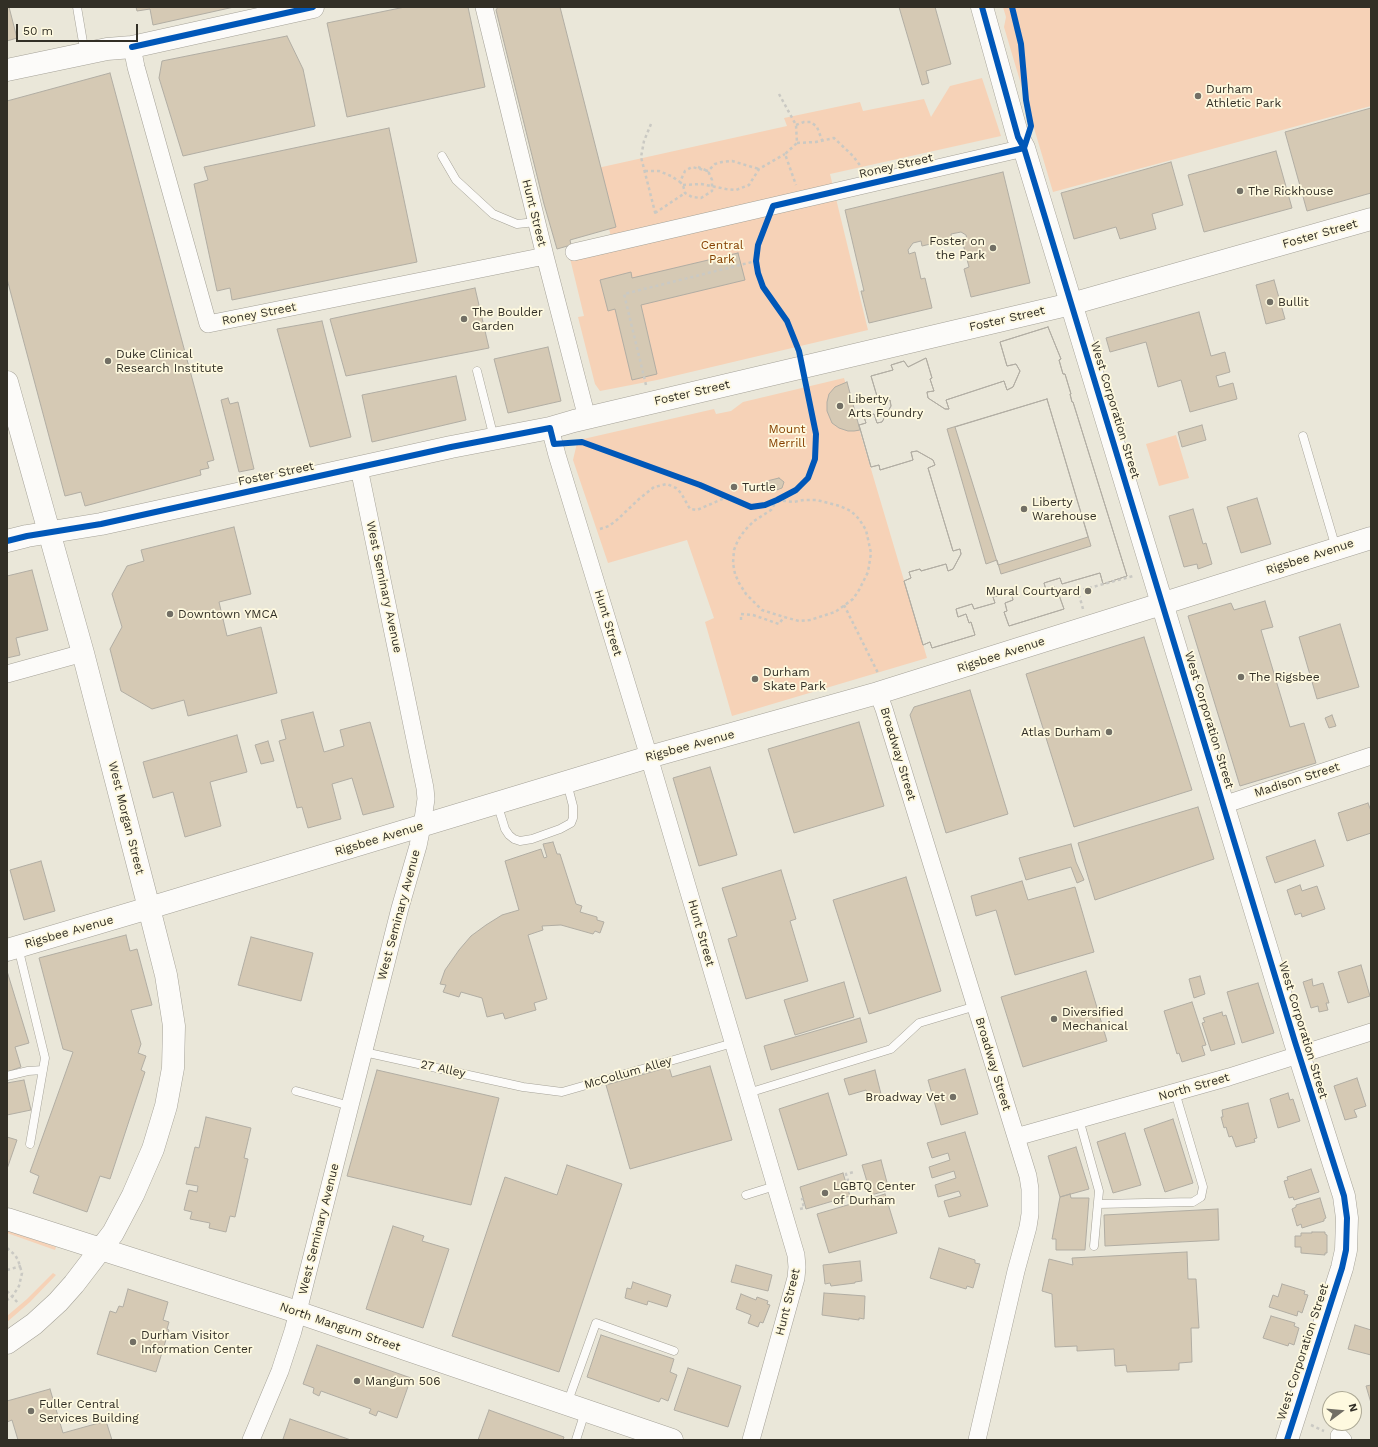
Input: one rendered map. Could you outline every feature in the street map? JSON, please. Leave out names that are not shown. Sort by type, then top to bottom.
[{"type":"street","points":[[7,70],[107,49],[132,47],[313,7]]},
{"type":"street","name":"Hunt Street","points":[[484,7],[536,222],[587,418]]},
{"type":"street","name":"West Corporation Street","points":[[982,7],[1018,137],[1024,148],[1299,1055],[1344,1196],[1348,1233],[1342,1268],[1287,1440]]},
{"type":"street","name":"Roney Street","points":[[132,47],[138,74],[208,324],[545,256]]},
{"type":"street","name":"Roney Street","points":[[574,252],[1024,148]]},
{"type":"street","name":"Foster Street","points":[[7,541],[49,532],[101,524],[550,428],[1071,304],[1371,219]]},
{"type":"street","name":"West Morgan Street","points":[[7,382],[83,652],[166,975],[174,1026],[173,1068],[166,1106],[153,1149],[133,1195],[113,1233],[58,1302],[19,1336],[7,1343]]},
{"type":"street","name":"Hunt Street","points":[[550,428],[796,1254],[797,1272],[751,1440]]},
{"type":"street","name":"West Seminary Avenue","points":[[251,1440],[290,1344],[422,826],[426,799],[425,788],[359,468]]},
{"type":"street","name":"Rigsbee Avenue","points":[[12,948],[662,754],[878,683],[1162,604],[1371,538]]},
{"type":"street","points":[[7,674],[83,652]]},
{"type":"street","name":"Broadway Street","points":[[878,683],[884,709],[1028,1176],[1030,1189],[1030,1214],[977,1440]]},
{"type":"street","name":"Madison Street","points":[[1223,805],[1371,756]]},
{"type":"street","name":"North Street","points":[[1016,1137],[1229,1077],[1371,1032]]},
{"type":"street","name":"North Mangum Street","points":[[7,1219],[298,1312],[672,1440]]},
{"type":"lane","points":[[77,7],[85,54]]},
{"type":"lane","points":[[442,156],[456,180],[493,214],[516,224],[536,222]]},
{"type":"lane","points":[[477,371],[494,439]]},
{"type":"lane","points":[[1303,436],[1336,549]]},
{"type":"lane","points":[[497,803],[505,829],[509,835],[514,839],[532,839],[560,829],[571,823],[573,818],[573,806],[567,782]]},
{"type":"lane","points":[[12,948],[45,1058],[30,1144]]},
{"type":"lane","points":[[748,1093],[891,1049],[919,1023],[976,1006]]},
{"type":"lane","name":"McCollum Alley","points":[[523,1087],[562,1092],[733,1043]]},
{"type":"lane","name":"27 Alley","points":[[364,1052],[523,1087]]},
{"type":"lane","points":[[7,1076],[28,1071],[43,1070]]},
{"type":"lane","points":[[296,1091],[350,1106]]},
{"type":"lane","points":[[1098,1204],[1193,1202],[1201,1197],[1203,1187],[1175,1092]]},
{"type":"lane","points":[[1079,1119],[1099,1191],[1094,1246]]},
{"type":"lane","points":[[746,1195],[776,1186]]},
{"type":"lane","points":[[576,1440],[577,1408],[596,1323],[674,1351]]},
{"type":"path","points":[[779,94],[796,125],[797,143]]},
{"type":"path","points":[[796,125],[804,122],[811,122],[817,127],[822,140]]},
{"type":"path","points":[[652,124],[644,141],[641,157],[660,232]]},
{"type":"path","points":[[683,185],[701,184],[736,190],[749,185],[759,169],[785,154],[797,143],[816,142],[834,138],[862,167],[866,185]]},
{"type":"path","points":[[785,154],[799,199]]},
{"type":"path","points":[[708,171],[715,164],[732,161],[759,169]]},
{"type":"path","points":[[680,182],[685,171],[692,167],[708,171]]},
{"type":"path","points":[[645,171],[659,172],[678,179],[683,185],[685,193],[692,197],[702,198],[712,191],[712,180],[708,171],[698,167]]},
{"type":"path","points":[[656,213],[685,193]]},
{"type":"path","points":[[646,387],[624,294],[757,261]]},
{"type":"path","points":[[600,529],[609,526],[618,519],[654,487],[667,484],[676,488],[690,509],[697,510],[730,498]]},
{"type":"path","points":[[765,505],[790,493]]},
{"type":"path","points":[[720,494],[730,498]]},
{"type":"path","points":[[777,500],[793,502],[817,500],[840,506],[851,511],[859,519],[866,530],[871,553],[868,572],[860,590],[853,599],[835,612],[810,620],[799,621],[784,617],[762,610],[746,594],[739,583],[735,574],[733,563],[734,550],[738,540],[754,521],[771,510],[777,500]]},
{"type":"path","points":[[1083,609],[1078,591],[1133,576]]},
{"type":"path","points":[[844,605],[878,683]]},
{"type":"path","points":[[741,620],[741,614],[779,624],[784,617]]},
{"type":"path","points":[[848,1190],[851,1190],[846,1174],[854,1172]]},
{"type":"path","points":[[800,1209],[804,1208],[803,1199]]},
{"type":"path","points":[[7,1248],[15,1255],[21,1266],[22,1273],[19,1286],[7,1300]]},
{"type":"path","points":[[7,1270],[21,1266]]},
{"type":"path","points":[[7,1291],[19,1304]]},
{"type":"path","points":[[1294,1416],[1314,1427],[1341,1438]]},
{"type":"green space","name":"Durham Athletic Park","points":[[1003,7],[1371,7],[1371,106],[1053,192],[1004,27],[1006,17]]},
{"type":"green space","name":"Central Park","points":[[982,78],[1001,136],[830,174],[868,330],[657,380],[600,391],[595,384],[578,317],[584,316],[568,250],[612,240],[593,169],[787,126],[784,118],[860,102],[863,111],[924,99],[931,117],[950,86]]},
{"type":"green space","name":"Mount Merrill","points":[[844,378],[927,658],[732,716],[705,622],[714,618],[687,540],[608,563],[573,460],[577,443],[579,440],[714,409],[716,414],[731,411],[743,402]]},
{"type":"green space","points":[[1176,435],[1189,478],[1159,486],[1146,444]]},
{"type":"green space","points":[[7,1230],[56,1247],[55,1250],[7,1233]]},
{"type":"green space","points":[[53,1273],[56,1275],[30,1302],[7,1322],[7,1316],[27,1299]]},
{"type":"building","points":[[7,7],[9,7],[17,38],[7,41]]},
{"type":"building","points":[[136,7],[234,7],[153,25],[150,9],[137,11]]},
{"type":"building","points":[[405,7],[468,7],[485,87],[347,117],[327,23]]},
{"type":"building","points":[[498,7],[560,7],[616,227],[570,240],[571,245],[557,249],[544,204],[496,10]]},
{"type":"building","points":[[899,7],[935,7],[951,64],[926,71],[929,83],[922,85]]},
{"type":"building","points":[[287,36],[303,69],[315,126],[183,156],[159,78],[162,61]]},
{"type":"building","name":"Duke Clinical Research Institute","points":[[110,73],[214,460],[207,462],[209,468],[200,470],[201,475],[85,506],[81,492],[65,496],[7,279],[7,101]]},
{"type":"building","points":[[1371,108],[1371,193],[1307,211],[1285,132]]},
{"type":"building","points":[[389,128],[417,262],[232,300],[230,288],[217,291],[194,184],[208,180],[204,167]]},
{"type":"building","name":"The Rickhouse","points":[[1276,151],[1292,208],[1204,232],[1188,175]]},
{"type":"building","points":[[1171,162],[1183,205],[1152,214],[1156,229],[1120,239],[1116,227],[1074,239],[1061,193]]},
{"type":"building","name":"Foster on the Park","points":[[1003,172],[1030,283],[971,297],[964,269],[969,267],[962,240],[967,239],[966,235],[961,232],[951,234],[952,239],[922,246],[921,241],[913,243],[908,250],[909,254],[915,252],[921,279],[925,278],[932,308],[869,323],[861,291],[864,291],[845,210]]},
{"type":"building","points":[[738,253],[745,280],[641,305],[657,374],[632,380],[615,309],[608,311],[600,280],[631,272],[632,278]]},
{"type":"building","name":"Bullit","points":[[1274,280],[1285,319],[1266,324],[1256,285]]},
{"type":"building","points":[[475,288],[489,348],[346,376],[330,319]]},
{"type":"building","points":[[1199,312],[1211,356],[1225,352],[1230,372],[1216,376],[1219,387],[1233,383],[1237,399],[1190,412],[1181,380],[1158,387],[1146,342],[1110,352],[1106,338]]},
{"type":"building","points":[[322,321],[351,437],[310,447],[277,329]]},
{"type":"building","name":"Liberty Warehouse","points":[[1048,327],[1061,359],[1059,360],[1063,374],[1065,374],[1072,402],[1127,576],[1103,584],[1100,573],[1062,584],[1060,578],[1044,583],[1046,590],[1055,587],[1064,609],[1009,626],[1004,612],[1007,611],[1005,603],[1013,600],[1011,592],[993,597],[995,603],[974,609],[972,604],[956,609],[958,617],[966,614],[969,623],[971,622],[975,635],[932,648],[930,642],[923,645],[904,581],[911,578],[909,572],[920,569],[921,571],[946,564],[948,571],[953,569],[961,554],[960,549],[953,551],[928,468],[935,465],[933,460],[917,451],[911,452],[913,460],[880,470],[879,465],[871,467],[859,425],[866,423],[864,417],[874,414],[877,423],[882,422],[891,406],[890,400],[879,403],[871,376],[893,370],[891,365],[904,361],[908,367],[926,358],[934,391],[927,392],[928,398],[945,409],[949,409],[946,400],[1004,381],[1007,390],[1013,387],[1020,371],[1016,364],[1007,366],[1000,342]],"holes":[[[1047,399],[1091,546],[1001,574],[997,560],[986,564],[947,429]]]},
{"type":"building","name":"Liberty Warehouse","points":[[1048,327],[1061,359],[1059,360],[1063,374],[1065,374],[1072,402],[1127,576],[1103,584],[1100,573],[1062,584],[1060,578],[1044,583],[1046,590],[1055,587],[1064,609],[1009,626],[1004,612],[1007,611],[1005,603],[1013,600],[1011,592],[993,597],[995,603],[974,609],[972,604],[956,609],[958,617],[966,614],[969,623],[971,622],[975,635],[932,648],[930,642],[923,645],[904,581],[911,578],[909,572],[920,569],[921,571],[946,564],[948,571],[953,569],[961,554],[960,549],[953,551],[928,468],[935,465],[933,460],[917,451],[911,452],[913,460],[880,470],[879,465],[871,467],[859,425],[866,423],[864,417],[874,414],[877,423],[882,422],[891,406],[890,400],[879,403],[871,376],[893,370],[891,365],[904,361],[908,367],[926,358],[934,391],[927,392],[928,398],[945,409],[949,409],[946,400],[1004,381],[1007,390],[1013,387],[1020,371],[1016,364],[1007,366],[1000,342]]},
{"type":"building","points":[[548,347],[561,401],[508,413],[494,359]]},
{"type":"building","points":[[456,376],[466,420],[372,442],[362,395]]},
{"type":"building","name":"Liberty Arts Foundry","points":[[847,382],[860,430],[848,431],[839,428],[832,423],[827,411],[829,394],[835,387]]},
{"type":"building","points":[[228,398],[230,404],[238,402],[254,469],[239,472],[221,400]]},
{"type":"building","points":[[1047,399],[1088,537],[998,565],[955,427]]},
{"type":"building","points":[[1202,425],[1206,440],[1182,447],[1178,432]]},
{"type":"building","points":[[779,478],[784,482],[782,488],[771,492],[758,490],[767,481]]},
{"type":"building","points":[[1257,498],[1271,544],[1241,553],[1227,507]]},
{"type":"building","points":[[1193,509],[1203,544],[1206,543],[1212,564],[1198,569],[1197,564],[1184,567],[1169,516]]},
{"type":"building","name":"Downtown YMCA","points":[[234,527],[251,594],[219,602],[227,636],[261,627],[277,693],[188,716],[184,700],[152,709],[121,691],[110,649],[122,627],[112,594],[127,566],[144,561],[141,550]]},
{"type":"building","points":[[32,570],[48,630],[16,638],[20,655],[7,658],[7,576]]},
{"type":"building","name":"The Rigsbee","points":[[1265,601],[1273,627],[1261,630],[1290,727],[1304,723],[1316,763],[1240,786],[1188,616],[1231,603],[1234,610]]},
{"type":"building","points":[[1340,624],[1359,687],[1317,699],[1299,637]]},
{"type":"building","name":"Atlas Durham","points":[[1144,637],[1192,790],[1074,827],[1026,674]]},
{"type":"building","points":[[970,690],[1008,814],[946,833],[910,715],[914,707]]},
{"type":"building","points":[[313,712],[324,752],[344,746],[340,730],[370,722],[394,807],[363,815],[352,778],[332,784],[341,819],[308,828],[302,807],[297,808],[279,741],[286,739],[281,720]]},
{"type":"building","points":[[1332,715],[1336,726],[1329,728],[1325,718]]},
{"type":"building","points":[[859,722],[884,806],[794,833],[768,749]]},
{"type":"building","points":[[237,735],[247,772],[210,782],[221,826],[185,837],[173,792],[153,798],[143,762]]},
{"type":"building","points":[[268,741],[274,761],[261,764],[255,745]]},
{"type":"building","points":[[710,767],[737,855],[699,866],[673,778]]},
{"type":"building","points":[[1368,803],[1371,811],[1371,833],[1347,841],[1338,813]]},
{"type":"building","points":[[1198,807],[1214,859],[1095,900],[1078,843]]},
{"type":"building","points":[[1315,840],[1324,866],[1275,883],[1266,857]]},
{"type":"building","points":[[553,842],[557,854],[560,854],[576,904],[582,906],[580,912],[597,917],[597,920],[604,922],[600,933],[595,931],[593,934],[561,925],[542,926],[543,930],[528,935],[547,999],[534,1003],[536,1010],[505,1019],[503,1013],[487,1017],[482,998],[461,992],[459,997],[443,992],[446,985],[440,984],[445,970],[471,936],[502,915],[519,910],[505,861],[541,849],[544,858],[547,857],[543,844]]},
{"type":"building","points":[[1071,844],[1076,862],[1084,880],[1077,883],[1071,867],[1026,880],[1019,858]]},
{"type":"building","points":[[41,861],[55,911],[24,920],[10,870]]},
{"type":"building","points":[[781,870],[796,919],[790,921],[808,981],[746,999],[728,939],[737,936],[722,888]]},
{"type":"building","points":[[906,877],[941,991],[869,1014],[833,900]]},
{"type":"building","points":[[1022,881],[1028,900],[1075,887],[1094,952],[1015,975],[996,910],[976,916],[971,896]]},
{"type":"building","points":[[1300,885],[1302,891],[1317,886],[1325,909],[1302,917],[1301,913],[1295,915],[1287,890]]},
{"type":"building","points":[[126,935],[130,951],[137,949],[152,1005],[131,1010],[141,1044],[138,1053],[146,1056],[141,1070],[145,1072],[110,1179],[100,1176],[87,1212],[33,1193],[39,1176],[30,1172],[73,1052],[63,1049],[39,958]]},
{"type":"building","points":[[251,937],[313,953],[301,1001],[238,985]]},
{"type":"building","points":[[1361,965],[1370,996],[1348,1003],[1338,972]]},
{"type":"building","points":[[7,971],[29,1043],[15,1047],[21,1067],[7,1072]]},
{"type":"building","name":"Diversified Mechanical","points":[[1086,971],[1107,1041],[1023,1067],[1001,997]]},
{"type":"building","points":[[1200,976],[1205,994],[1194,998],[1189,979]]},
{"type":"building","points":[[1312,979],[1313,986],[1323,983],[1329,1003],[1326,1003],[1328,1010],[1319,1012],[1318,1006],[1311,1008],[1303,982]]},
{"type":"building","points":[[844,982],[854,1017],[795,1035],[784,1000]]},
{"type":"building","points":[[1258,983],[1274,1033],[1242,1043],[1227,992]]},
{"type":"building","points":[[1192,1002],[1206,1045],[1202,1046],[1205,1055],[1182,1062],[1179,1053],[1177,1054],[1164,1011]]},
{"type":"building","points":[[1222,1012],[1223,1016],[1226,1015],[1235,1044],[1211,1051],[1202,1023],[1205,1022],[1203,1018]]},
{"type":"building","points":[[860,1018],[867,1042],[771,1070],[764,1046]]},
{"type":"building","points":[[710,1066],[732,1140],[630,1169],[606,1085],[669,1067],[672,1077]]},
{"type":"building","name":"Broadway Vet","points":[[965,1069],[978,1114],[941,1125],[928,1080]]},
{"type":"building","points":[[377,1070],[499,1098],[471,1205],[347,1176]]},
{"type":"building","points":[[875,1070],[881,1094],[868,1097],[866,1090],[849,1095],[844,1079]]},
{"type":"building","points":[[1357,1078],[1366,1106],[1354,1110],[1357,1117],[1345,1120],[1334,1086]]},
{"type":"building","points":[[24,1080],[31,1110],[7,1115],[7,1083]]},
{"type":"building","points":[[828,1093],[847,1155],[798,1170],[779,1109]]},
{"type":"building","points":[[1288,1093],[1290,1100],[1293,1099],[1300,1121],[1278,1128],[1270,1099]]},
{"type":"building","points":[[1248,1103],[1257,1138],[1254,1139],[1255,1142],[1236,1147],[1232,1136],[1229,1137],[1226,1127],[1224,1128],[1221,1117],[1223,1117],[1222,1110]]},
{"type":"building","points":[[206,1117],[251,1128],[244,1158],[248,1159],[235,1217],[230,1216],[226,1232],[209,1228],[210,1223],[190,1219],[192,1212],[184,1210],[189,1190],[197,1192],[198,1186],[186,1184],[195,1147],[199,1148]]},
{"type":"building","points":[[1173,1119],[1193,1183],[1165,1192],[1144,1129]]},
{"type":"building","points":[[965,1132],[988,1206],[949,1217],[944,1201],[961,1196],[959,1191],[938,1197],[935,1185],[956,1178],[954,1171],[932,1178],[929,1167],[950,1160],[948,1153],[932,1158],[927,1143]]},
{"type":"building","points":[[1125,1133],[1141,1185],[1113,1193],[1097,1142]]},
{"type":"building","points":[[7,1137],[17,1140],[7,1169]]},
{"type":"building","points":[[1076,1147],[1089,1189],[1060,1197],[1048,1156]]},
{"type":"building","points":[[881,1160],[889,1190],[871,1195],[862,1165]]},
{"type":"building","points":[[567,1165],[622,1184],[559,1372],[452,1336],[505,1177],[557,1195]]},
{"type":"building","points":[[1311,1169],[1319,1192],[1294,1200],[1293,1197],[1289,1198],[1284,1181],[1288,1180],[1287,1177]]},
{"type":"building","name":"LGBTQ Center of Durham","points":[[843,1173],[850,1196],[806,1209],[800,1187]]},
{"type":"building","points":[[885,1194],[897,1233],[829,1253],[817,1214]]},
{"type":"building","points":[[1070,1194],[1071,1198],[1089,1198],[1085,1250],[1056,1250],[1056,1239],[1052,1239],[1060,1197]]},
{"type":"building","points":[[1320,1198],[1326,1218],[1324,1221],[1302,1228],[1301,1224],[1297,1226],[1292,1209],[1296,1207],[1296,1205]]},
{"type":"building","points":[[1218,1209],[1219,1240],[1105,1246],[1104,1215]]},
{"type":"building","points":[[393,1226],[424,1236],[422,1241],[449,1249],[423,1328],[366,1309]]},
{"type":"building","points":[[1325,1232],[1327,1235],[1327,1253],[1325,1253],[1325,1255],[1301,1253],[1301,1247],[1295,1247],[1295,1236],[1301,1236],[1301,1233]]},
{"type":"building","points":[[939,1248],[975,1260],[975,1263],[980,1264],[973,1288],[967,1286],[966,1289],[930,1278]]},
{"type":"building","points":[[1187,1252],[1188,1279],[1196,1279],[1199,1328],[1191,1328],[1192,1362],[1179,1363],[1179,1370],[1127,1372],[1126,1365],[1115,1366],[1114,1349],[1077,1351],[1077,1346],[1055,1347],[1052,1294],[1042,1291],[1049,1259],[1073,1265],[1072,1258]]},
{"type":"building","points":[[860,1261],[862,1281],[831,1286],[830,1283],[825,1284],[823,1265]]},
{"type":"building","points":[[736,1265],[772,1275],[768,1291],[731,1282]]},
{"type":"building","points":[[633,1282],[671,1295],[667,1307],[648,1301],[647,1305],[625,1298],[627,1288],[631,1289]]},
{"type":"building","points":[[1282,1284],[1305,1291],[1304,1294],[1308,1295],[1302,1313],[1298,1311],[1297,1316],[1269,1307],[1273,1295],[1278,1297]]},
{"type":"building","name":"Durham Visitor Information Center","points":[[128,1289],[168,1302],[163,1320],[169,1322],[167,1329],[169,1330],[156,1372],[97,1354],[110,1311],[116,1313],[119,1306],[123,1307]]},
{"type":"building","points":[[824,1293],[865,1296],[864,1319],[859,1318],[859,1320],[822,1315]]},
{"type":"building","points":[[741,1294],[756,1300],[757,1297],[768,1301],[767,1304],[770,1305],[763,1323],[760,1322],[758,1327],[748,1323],[751,1315],[736,1309]]},
{"type":"building","points":[[1271,1316],[1295,1323],[1294,1326],[1299,1328],[1294,1345],[1289,1343],[1288,1346],[1263,1338]]},
{"type":"building","points":[[1355,1325],[1371,1330],[1371,1355],[1348,1349]]},
{"type":"building","points":[[601,1335],[674,1359],[670,1372],[677,1375],[668,1401],[661,1398],[659,1402],[587,1377]]},
{"type":"building","name":"Mangum 506","points":[[317,1345],[411,1378],[397,1418],[378,1411],[376,1416],[369,1413],[371,1409],[321,1391],[319,1396],[313,1393],[314,1388],[303,1384]]},
{"type":"building","points":[[688,1368],[741,1386],[728,1427],[674,1410]]},
{"type":"building","points":[[1371,1385],[1371,1403],[1366,1386]]},
{"type":"building","name":"Fuller Central Services Building","points":[[50,1389],[63,1433],[106,1421],[112,1440],[18,1440],[12,1420],[7,1422],[7,1401]]},
{"type":"building","points":[[489,1410],[564,1437],[563,1440],[478,1440]]},
{"type":"building","points":[[290,1419],[351,1440],[283,1439]]},
{"type":"cycle path","points":[[132,47],[313,7]]},
{"type":"cycle path","points":[[982,7],[1018,137],[1024,148],[1295,1042],[1344,1196],[1347,1218],[1346,1250],[1342,1268],[1287,1440]]},
{"type":"cycle path","points":[[7,541],[27,536],[101,524],[451,447],[550,428],[554,444],[582,442],[700,485],[751,507],[765,505],[796,490],[808,478],[815,459],[816,434],[799,351],[787,321],[763,287],[758,273],[756,261],[758,245],[773,206],[1024,148],[1031,126],[1026,100],[1021,44],[1012,7]]},
{"type":"place","name":"Durham Athletic Park","points":[[1198,96]]},
{"type":"place","name":"The Rickhouse","points":[[1240,191]]},
{"type":"place","name":"Foster on the Park","points":[[993,248]]},
{"type":"place","name":"Bullit","points":[[1270,302]]},
{"type":"place","name":"The Boulder Garden","points":[[464,319]]},
{"type":"place","name":"Duke Clinical Research Institute","points":[[108,361]]},
{"type":"place","name":"Liberty Arts Foundry","points":[[840,406]]},
{"type":"place","name":"Turtle","points":[[734,487]]},
{"type":"place","name":"Liberty Warehouse","points":[[1024,509]]},
{"type":"place","name":"Mural Courtyard","points":[[1088,591]]},
{"type":"place","name":"Downtown YMCA","points":[[170,614]]},
{"type":"place","name":"The Rigsbee","points":[[1241,677]]},
{"type":"place","name":"Durham Skate Park","points":[[755,679]]},
{"type":"place","name":"Atlas Durham","points":[[1109,732]]},
{"type":"place","name":"Diversified Mechanical","points":[[1054,1019]]},
{"type":"place","name":"Broadway Vet","points":[[953,1097]]},
{"type":"place","name":"LGBTQ Center of Durham","points":[[825,1193]]},
{"type":"place","name":"Durham Visitor Information Center","points":[[133,1342]]},
{"type":"place","name":"Mangum 506","points":[[357,1381]]},
{"type":"place","name":"Fuller Central Services Building","points":[[31,1411]]}]
